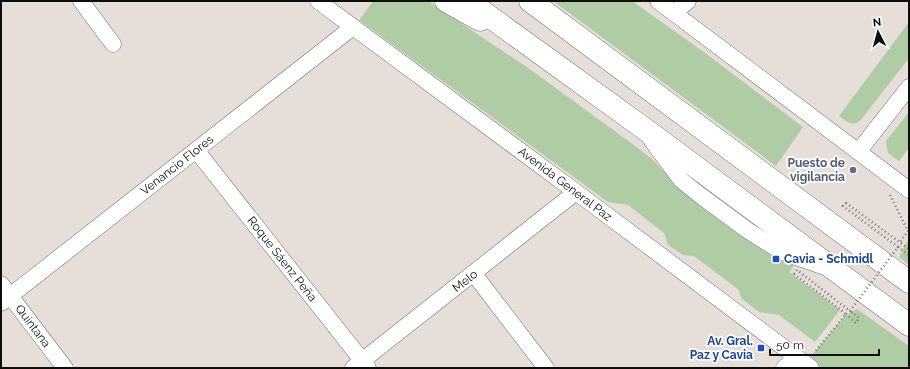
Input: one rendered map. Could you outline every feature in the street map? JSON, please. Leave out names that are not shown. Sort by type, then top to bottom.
[{"type":"highway","points":[[446,1],[546,58]]},
{"type":"highway","points":[[468,1],[642,127],[909,325]]},
{"type":"highway","points":[[532,2],[909,282]]},
{"type":"street","points":[[81,1],[114,44]]},
{"type":"street","name":"Avenida General Paz","points":[[318,1],[804,363]]},
{"type":"street","points":[[658,1],[909,190]]},
{"type":"street","points":[[674,13],[688,1]]},
{"type":"street","name":"Venancio Flores","points":[[4,294],[196,150],[353,27]]},
{"type":"street","points":[[858,152],[909,87]]},
{"type":"street","name":"Roque Sáenz Peña","points":[[196,150],[361,366]]},
{"type":"street","name":"Melo","points":[[361,366],[576,192]]},
{"type":"street","points":[[474,274],[546,368]]},
{"type":"street","name":"Quintana","points":[[4,294],[66,368]]},
{"type":"street","points":[[784,368],[804,363]]},
{"type":"path","points":[[887,189],[908,230],[900,242]]},
{"type":"path","points":[[909,249],[846,203],[843,206],[909,255]]},
{"type":"path","points":[[851,312],[899,248]]},
{"type":"path","points":[[797,270],[851,312],[859,318],[856,323],[794,274],[797,270]]},
{"type":"path","points":[[804,363],[846,314]]},
{"type":"green space","points":[[371,1],[428,1],[534,72],[639,149],[652,159],[677,185],[747,238],[773,256],[795,264],[789,272],[840,310],[815,342],[779,315],[759,312],[742,299],[738,289],[694,256],[683,255],[668,245],[664,233],[628,205],[608,202],[359,20],[372,3]]},
{"type":"green space","points":[[553,1],[632,1],[701,50],[803,127],[776,166]]},
{"type":"green space","points":[[909,22],[909,58],[860,121],[857,123],[852,123],[839,116]]},
{"type":"green space","points":[[909,112],[909,148],[899,161],[888,153],[886,141]]},
{"type":"green space","points":[[909,238],[909,265],[899,257]]},
{"type":"green space","points":[[857,309],[909,346],[909,368],[819,368],[808,360],[844,317]]},
{"type":"place","name":"Puesto de vigilancia","points":[[853,170]]},
{"type":"place","name":"Cavia - Schmidl","points":[[776,259]]},
{"type":"place","name":"Av. Gral. Paz y Cavia","points":[[761,348]]}]
